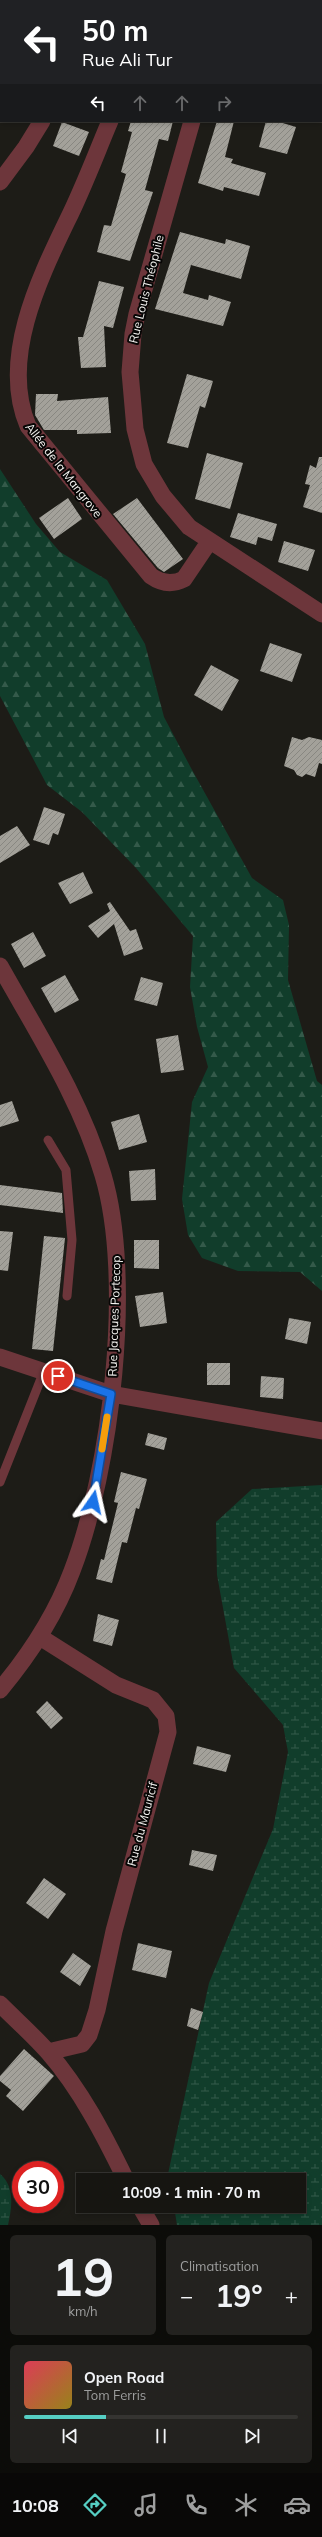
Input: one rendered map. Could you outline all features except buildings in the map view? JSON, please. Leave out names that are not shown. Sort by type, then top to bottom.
[{"type":"street","points":[[0,182],[26,147],[41,122]]},
{"type":"street","name":"Allée de la Mangrove","points":[[110,122],[68,220],[28,300],[15,358],[14,375],[17,404],[28,426],[150,576],[157,580],[170,583],[184,579],[209,542]]},
{"type":"street","name":"Rue Louis Théophile","points":[[192,122],[137,314],[130,352],[130,387],[135,429],[144,464],[176,514],[189,527],[209,542],[322,614]]},
{"type":"street","name":"Rue Jacques Portecop","points":[[0,966],[71,1092],[86,1124],[104,1176],[116,1245],[116,1323],[111,1394],[91,1513],[72,1570],[40,1637],[0,1690]]},
{"type":"street","points":[[0,1357],[111,1394],[322,1431]]},
{"type":"street","name":"Rue du Mauricif","points":[[40,1637],[116,1685],[153,1700],[163,1711],[168,1722],[168,1732],[112,1939],[91,2029],[82,2044],[48,2052]]},
{"type":"street","points":[[0,2004],[48,2052],[91,2111],[122,2173]]},
{"type":"street","points":[[144,2213],[151,2225]]},
{"type":"lane","points":[[48,1140],[66,1170],[72,1240],[67,1296]]},
{"type":"lane","points":[[0,1482],[44,1371]]},
{"type":"green space","points":[[0,469],[36,524],[60,552],[107,580],[145,644],[164,717],[191,768],[252,878],[283,900],[289,925],[288,980],[317,1081],[322,1085],[322,1291],[300,1272],[238,1271],[202,1258],[188,1235],[182,1199],[192,1102],[208,1067],[197,1027],[190,987],[193,936],[136,868],[82,812],[47,785],[0,696]]},
{"type":"green space","points":[[322,1485],[322,2225],[177,2225],[175,2213],[306,2213],[306,2173],[168,2173],[209,1983],[273,1829],[288,1752],[283,1725],[234,1668],[217,1575],[216,1522],[252,1489]]},
{"type":"green space","points":[[0,2174],[5,2179],[10,2191],[11,2212],[8,2225],[0,2225]]},
{"type":"slow traffic","points":[[102,1449],[107,1417]]},
{"type":"route","points":[[58,1376],[111,1394],[98,1480],[93,1502]]}]
